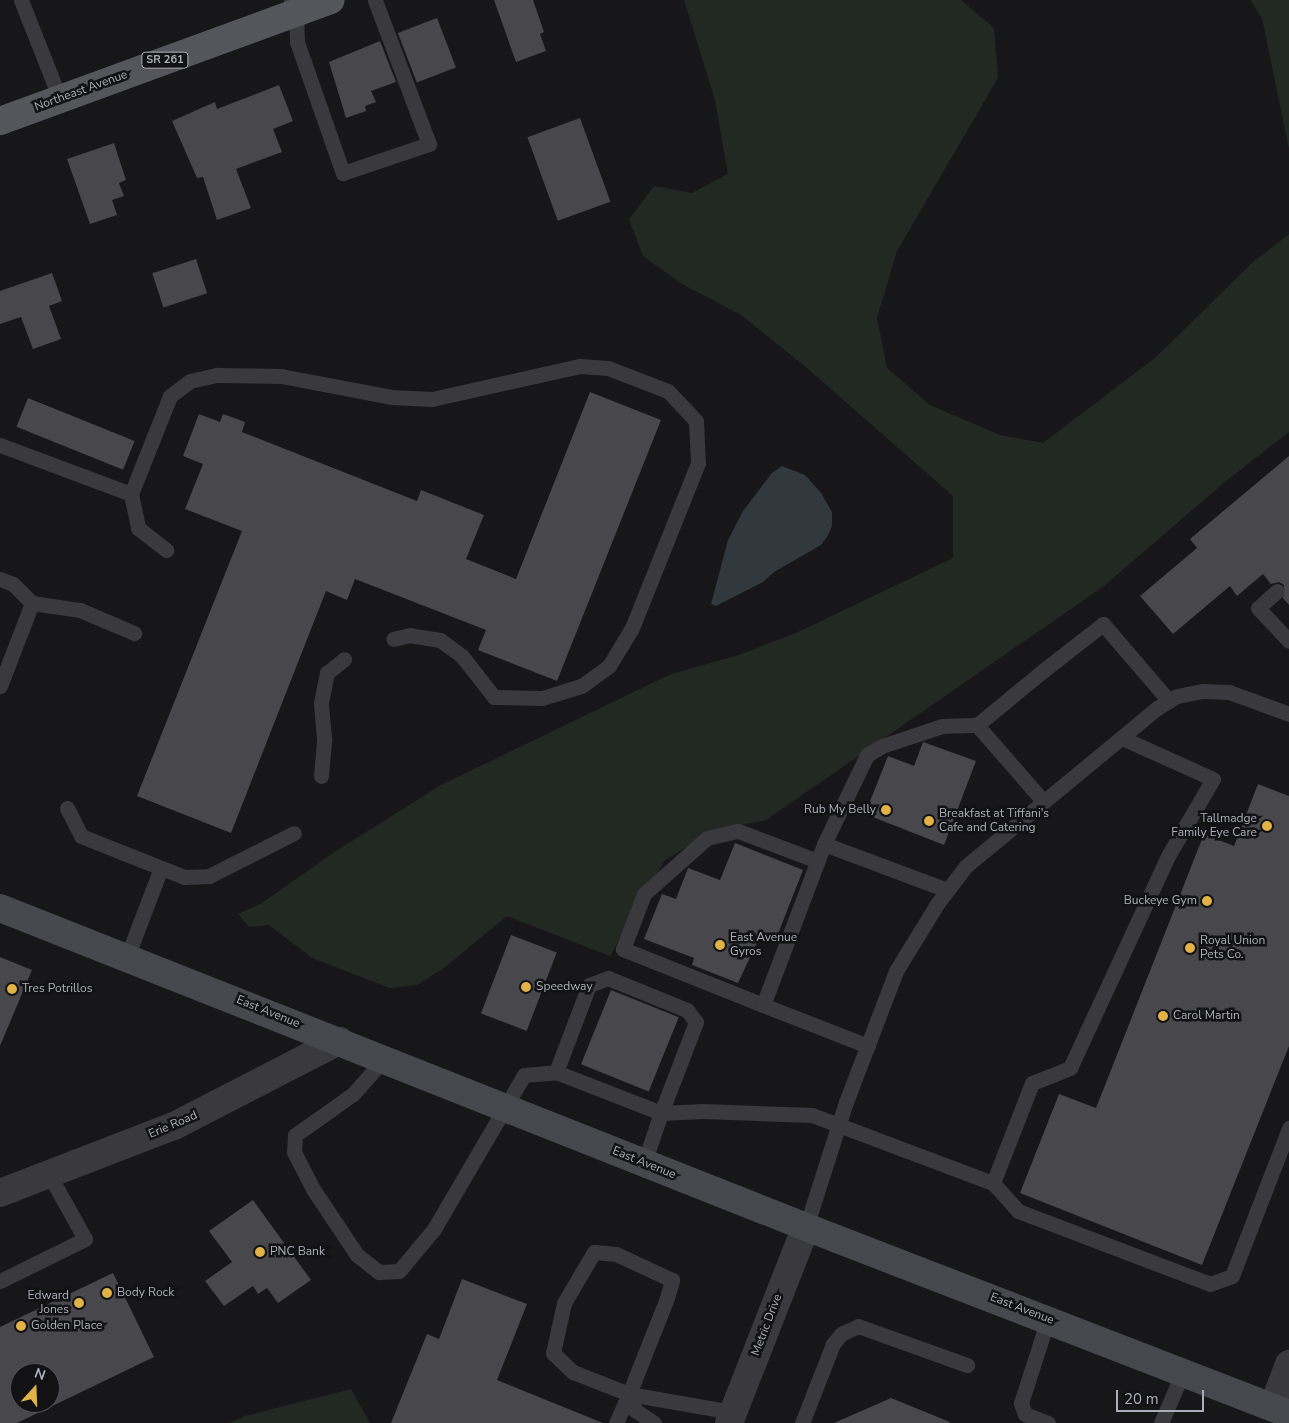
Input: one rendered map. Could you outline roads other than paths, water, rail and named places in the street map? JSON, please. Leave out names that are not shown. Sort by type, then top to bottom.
[{"type":"main road","name":"Northeast Avenue","points":[[0,121],[293,6],[330,0]]},
{"type":"main road","name":"East Avenue","points":[[0,908],[806,1227],[1281,1410]]},
{"type":"street","name":"Erie Road","points":[[0,1193],[198,1115],[340,1041]]},
{"type":"street","name":"Metric Drive","points":[[731,1418],[806,1227]]},
{"type":"street","points":[[1281,1410],[1289,1364]]},
{"type":"lane","points":[[21,0],[60,99]]},
{"type":"lane","points":[[293,6],[297,42],[343,173],[429,144],[375,0]]},
{"type":"lane","points":[[166,550],[138,528],[131,494],[170,396],[190,380],[217,375],[281,376],[391,397],[432,399],[580,366],[608,368],[668,391],[696,421],[698,463],[632,628],[609,666],[581,686],[542,698],[494,697],[462,656],[440,640],[410,635],[393,639]]},
{"type":"lane","points":[[0,445],[131,494]]},
{"type":"lane","points":[[0,579],[13,584],[32,603],[80,610],[134,633]]},
{"type":"lane","points":[[1277,591],[1258,608],[1289,641]]},
{"type":"lane","points":[[0,686],[32,603]]},
{"type":"lane","points":[[763,1005],[824,844],[867,755],[882,746],[942,726],[977,725],[1103,624],[1169,701]]},
{"type":"lane","points":[[321,776],[324,738],[320,703],[327,673],[344,659]]},
{"type":"lane","points":[[806,1227],[839,1126],[896,972],[946,890],[966,866],[1043,800],[1169,701],[1202,691],[1229,692],[1289,714]]},
{"type":"lane","points":[[977,725],[1043,800]]},
{"type":"lane","points":[[993,1183],[1032,1083],[1070,1068],[1168,856],[1213,779],[1122,738]]},
{"type":"lane","points":[[67,808],[81,836],[184,877],[208,876],[294,833]]},
{"type":"lane","points":[[818,861],[738,831],[707,838],[644,894],[623,949],[868,1046]]},
{"type":"lane","points":[[824,844],[946,890]]},
{"type":"lane","points":[[127,957],[160,868]]},
{"type":"lane","points":[[556,1072],[589,985],[608,978],[687,1010],[696,1022],[644,1162]]},
{"type":"lane","points":[[384,1059],[354,1094],[295,1135],[294,1152],[313,1189],[357,1255],[379,1272],[399,1271],[434,1228],[524,1075],[556,1072],[661,1113],[703,1111],[812,1116],[993,1183],[1018,1211],[1210,1284],[1232,1276],[1289,1128]]},
{"type":"lane","points":[[0,1282],[85,1239],[48,1174]]},
{"type":"lane","points":[[616,1423],[629,1394],[672,1280],[616,1254],[594,1252],[564,1303],[553,1353],[573,1372],[629,1394],[731,1418]]},
{"type":"lane","points":[[1048,1319],[1021,1403],[1025,1414],[1048,1423]]},
{"type":"lane","points":[[802,1423],[833,1344],[841,1334],[858,1326],[967,1365]]},
{"type":"lane","points":[[1161,1423],[1183,1372]]},
{"type":"lane","points":[[629,1394],[635,1410],[654,1423]]},
{"type":"place","name":"Rub My Belly","points":[[886,810]]},
{"type":"place","name":"Breakfast at Tiffani's Cafe and Catering","points":[[929,821]]},
{"type":"place","name":"Tallmadge Family Eye Care","points":[[1267,826]]},
{"type":"place","name":"Buckeye Gym","points":[[1207,901]]},
{"type":"place","name":"East Avenue Gyros","points":[[720,945]]},
{"type":"place","name":"Royal Union Pets Co.","points":[[1190,948]]},
{"type":"place","name":"Speedway","points":[[526,987]]},
{"type":"place","name":"Tres Potrillos","points":[[12,989]]},
{"type":"place","name":"Carol Martin","points":[[1163,1016]]},
{"type":"place","name":"PNC Bank","points":[[260,1252]]},
{"type":"place","name":"Body Rock","points":[[107,1293]]},
{"type":"place","name":"Edward Jones","points":[[79,1303]]},
{"type":"place","name":"Golden Place","points":[[21,1326]]}]
